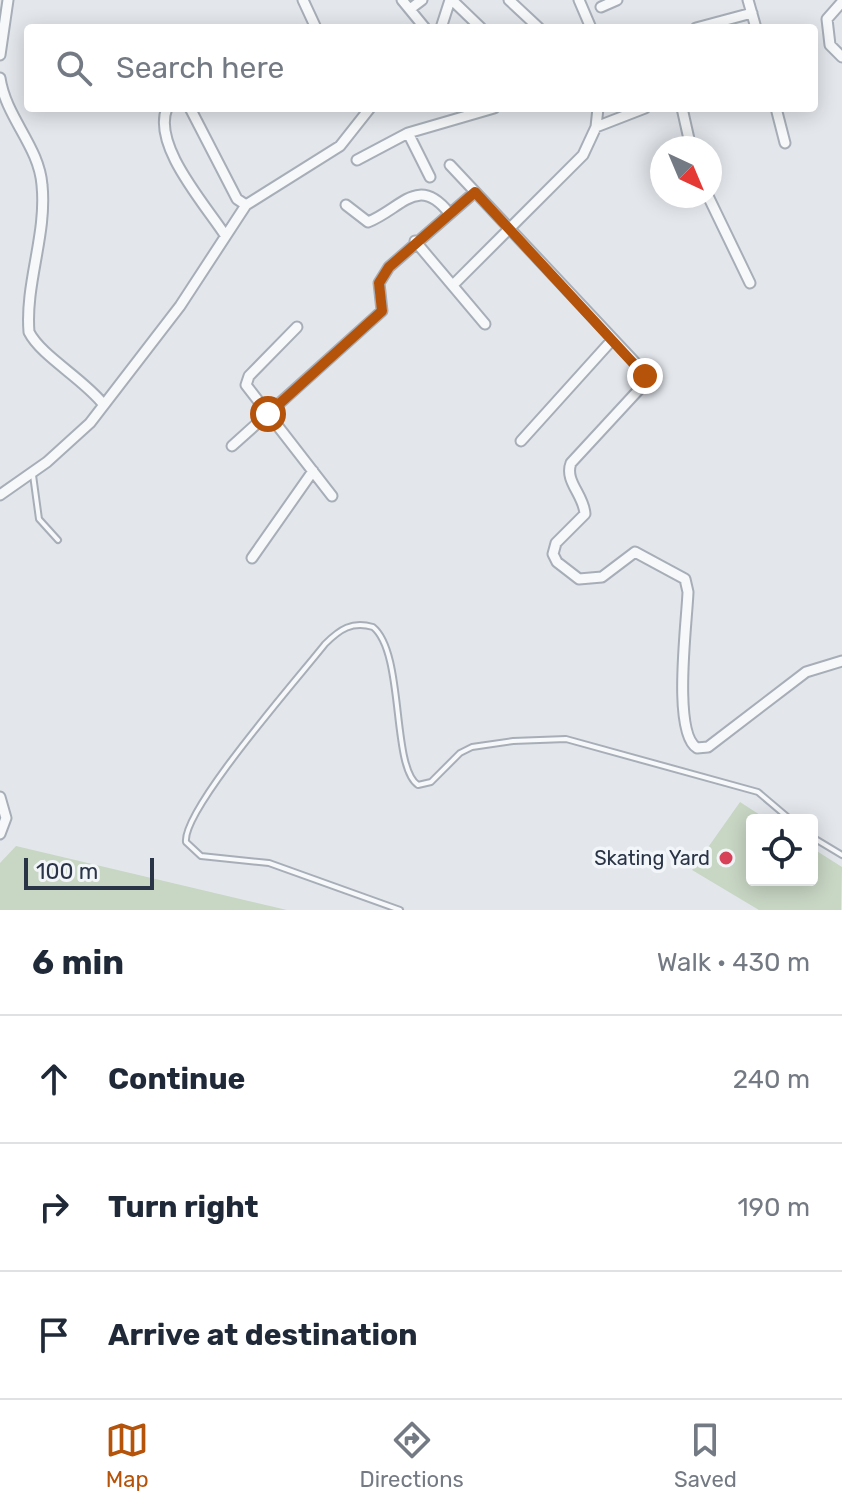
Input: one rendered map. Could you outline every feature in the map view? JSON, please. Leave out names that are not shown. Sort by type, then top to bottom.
[{"type":"street","points":[[0,55],[8,0]]},
{"type":"street","points":[[303,0],[314,24]]},
{"type":"street","points":[[402,0],[422,24]]},
{"type":"street","points":[[410,9],[422,0]]},
{"type":"street","points":[[442,24],[451,0],[477,24]]},
{"type":"street","points":[[509,0],[535,24]]},
{"type":"street","points":[[579,0],[589,24]]},
{"type":"street","points":[[601,7],[617,0]]},
{"type":"street","points":[[748,0],[755,24]]},
{"type":"street","points":[[842,2],[827,19],[830,45],[842,57]]},
{"type":"street","points":[[711,24],[752,13]]},
{"type":"street","points":[[0,78],[10,113],[29,144],[42,183],[40,247],[29,332],[38,345],[89,385],[104,405]]},
{"type":"street","points":[[166,112],[163,133],[173,155],[225,235]]},
{"type":"street","points":[[192,112],[237,199],[246,205]]},
{"type":"street","points":[[0,495],[69,443],[104,405],[180,306],[246,205],[340,146],[367,112]]},
{"type":"street","points":[[357,160],[408,133],[480,112]]},
{"type":"street","points":[[453,285],[583,155],[596,127],[598,112]]},
{"type":"street","points":[[596,127],[635,112]]},
{"type":"street","points":[[683,112],[688,136]]},
{"type":"street","points":[[777,112],[785,143]]},
{"type":"street","points":[[408,133],[430,177]]},
{"type":"street","points":[[450,165],[644,372],[645,380],[571,463],[569,477],[583,499],[585,514],[556,543],[553,557],[569,572],[587,580],[611,572],[633,553],[640,552],[685,579],[684,729],[697,748],[708,747],[806,672],[842,661]]},
{"type":"street","points":[[232,446],[382,311],[381,278],[415,241],[475,192]]},
{"type":"street","points":[[346,205],[368,222],[411,197],[426,194],[436,198],[449,213]]},
{"type":"street","points":[[714,208],[750,283]]},
{"type":"street","points":[[415,241],[485,324]]},
{"type":"street","points":[[297,327],[246,381],[332,496]]},
{"type":"street","points":[[521,441],[613,339]]},
{"type":"street","points":[[252,558],[313,471]]},
{"type":"street","points":[[0,797],[6,818],[0,834]]},
{"type":"lane","points":[[33,473],[39,519],[58,540]]},
{"type":"lane","points":[[400,910],[344,887],[269,863],[201,856],[186,842],[188,826],[217,778],[325,644],[353,624],[373,627],[381,636],[399,708],[408,775],[418,785],[431,782],[460,753],[472,747],[513,741],[566,739],[758,792],[784,814]]},
{"type":"lane","points":[[818,841],[842,855]]},
{"type":"green space","name":"Skating Yard","points":[[740,802],[759,814],[746,814],[746,886],[818,886],[818,852],[842,867],[841,910],[759,910],[692,870]]},
{"type":"green space","points":[[16,846],[287,910],[0,910],[0,863]]},
{"type":"place","name":"Skating Yard","points":[[726,858]]},
{"type":"route","points":[[268,414],[382,311],[384,301],[379,283],[389,267],[415,241],[475,192],[645,376]]}]
